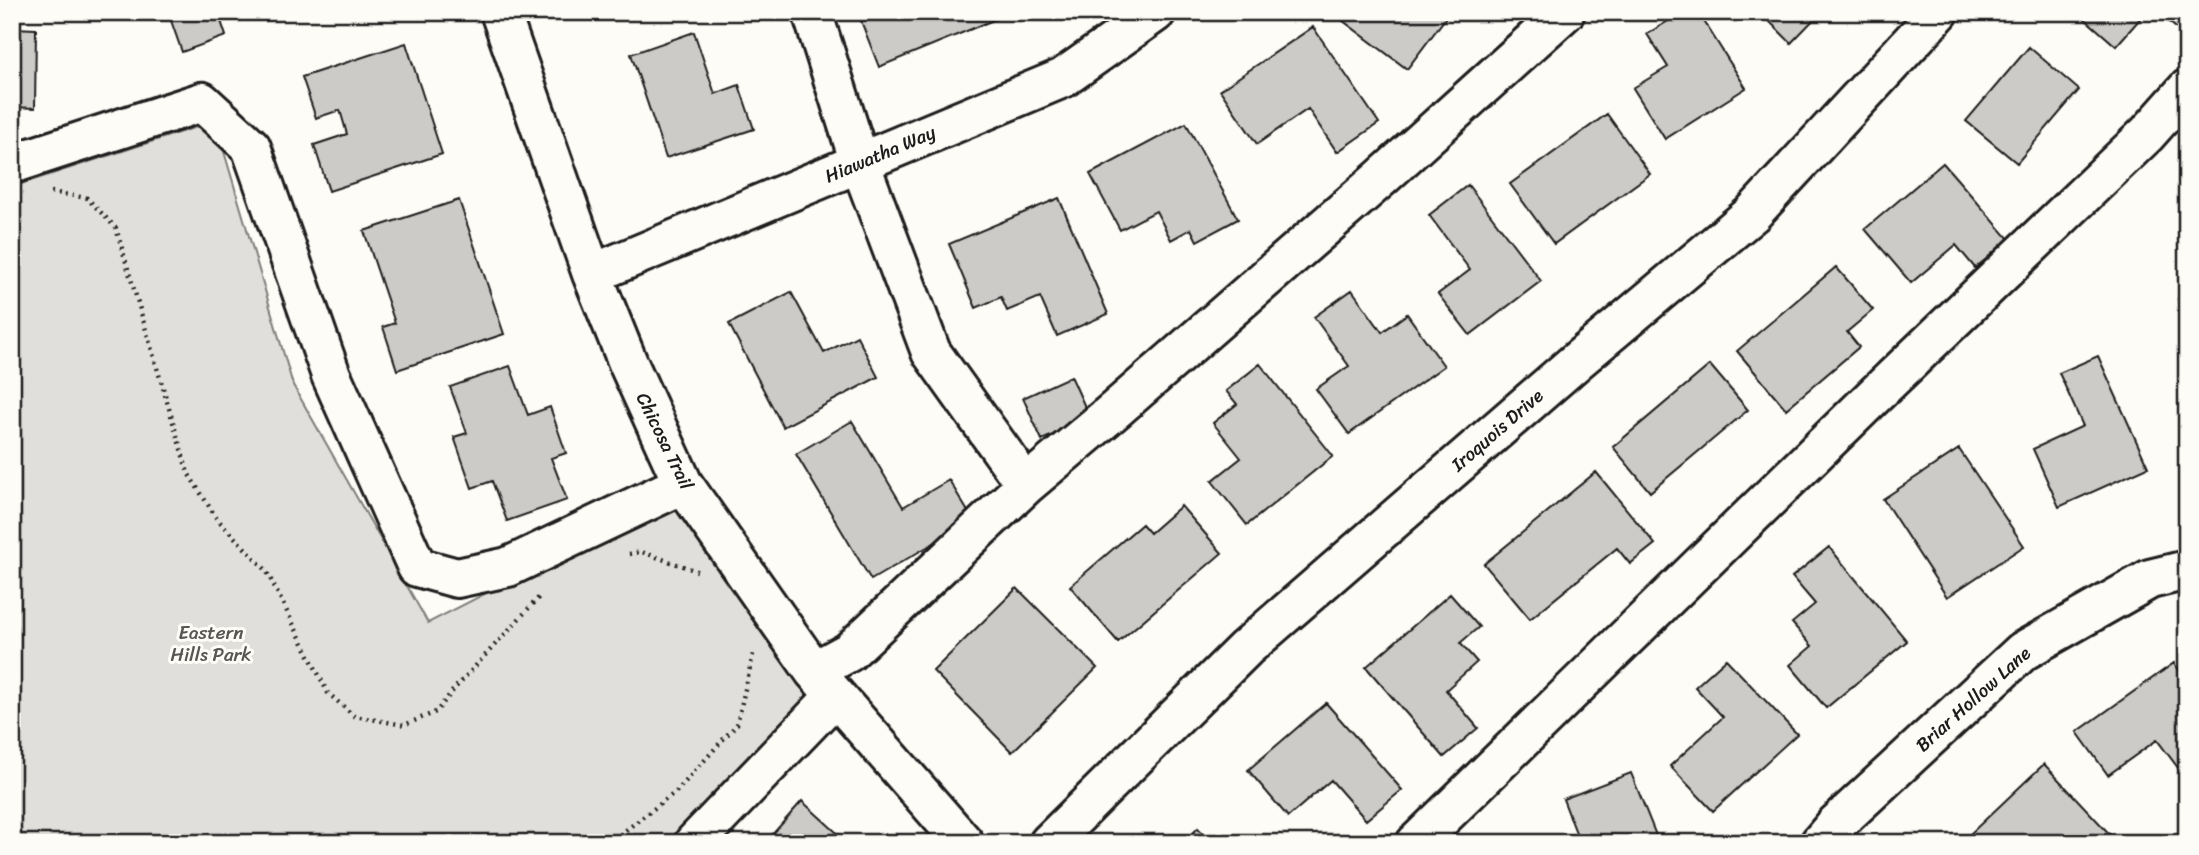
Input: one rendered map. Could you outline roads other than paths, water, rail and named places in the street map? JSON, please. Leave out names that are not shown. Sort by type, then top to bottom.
[{"type":"street","name":"Chicosa Trail","points":[[499,12],[592,274],[628,363],[683,484],[825,683],[964,843]]},
{"type":"street","points":[[812,12],[860,163],[931,352],[1026,485]]},
{"type":"street","name":"Hiawatha Way","points":[[592,274],[1063,78],[1156,12]]},
{"type":"street","points":[[694,843],[849,652],[1026,485],[1381,178],[1565,12]]},
{"type":"street","name":"Iroquois Drive","points":[[1049,843],[1246,648],[1578,360],[1752,214],[1939,12]]},
{"type":"street","points":[[1416,843],[2147,134],[2187,89]]},
{"type":"street","points":[[12,164],[202,102],[250,147],[331,375],[417,567],[457,578],[508,567],[683,484]]},
{"type":"street","name":"Briar Hollow Lane","points":[[1820,843],[1836,824],[2023,651],[2150,579],[2187,570]]},
{"type":"park label","name":"Eastern Hills Park","points":[[211,643]]}]
